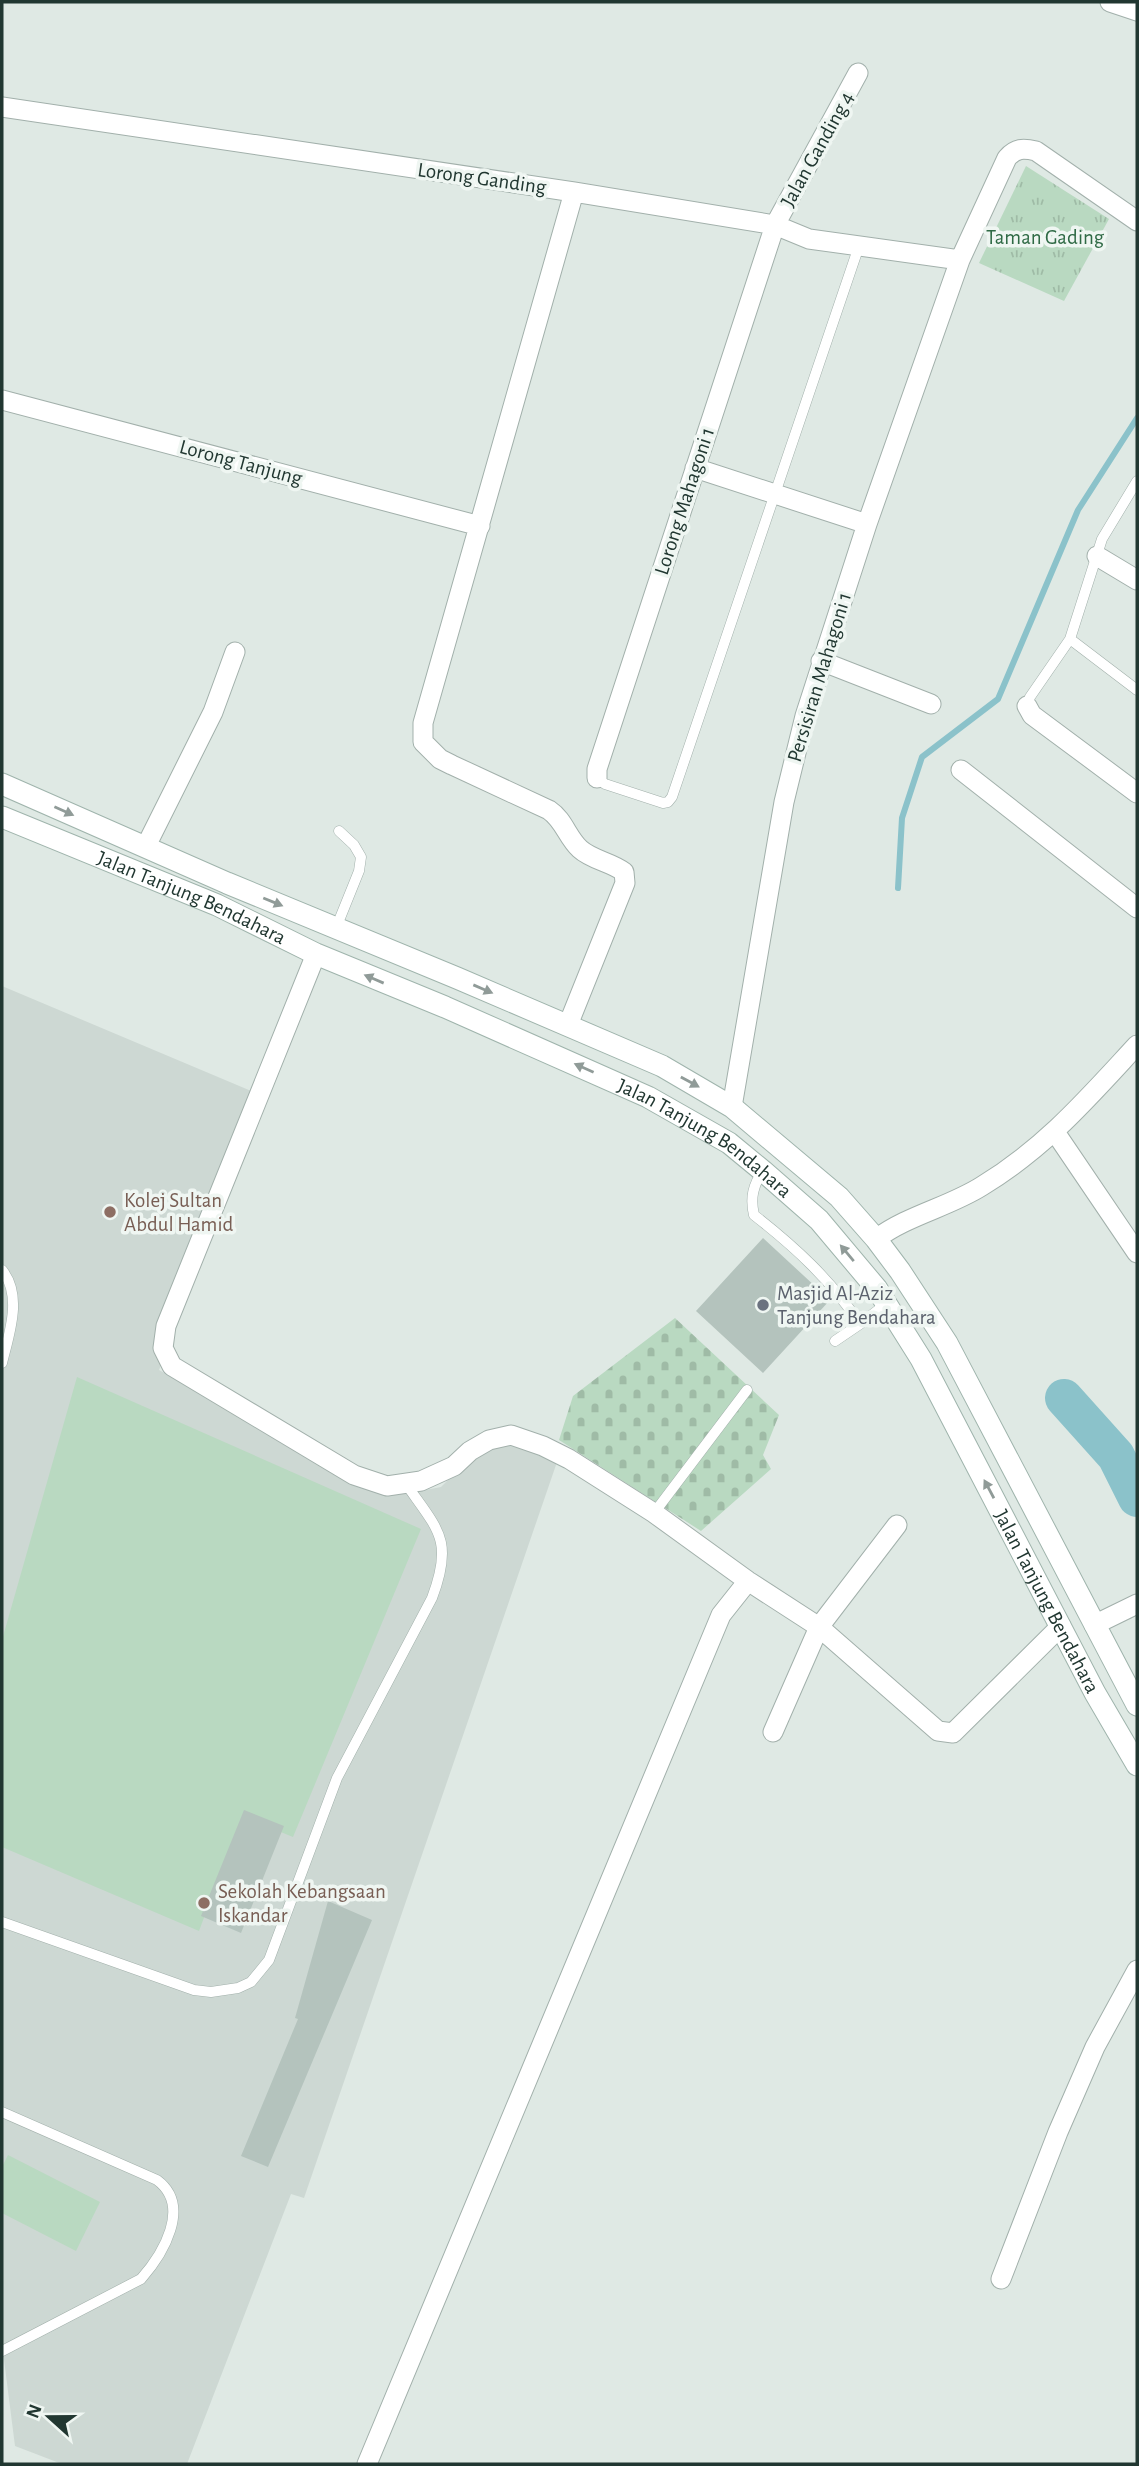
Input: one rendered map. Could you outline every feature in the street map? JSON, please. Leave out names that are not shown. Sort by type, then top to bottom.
[{"type":"main road","name":"Jalan Tanjung Bendahara","points":[[2,784],[227,883],[662,1066],[732,1107],[839,1197],[876,1238],[947,1343],[1137,1705]]},
{"type":"main road","name":"Jalan Tanjung Bendahara","points":[[2,817],[217,905],[316,954],[445,1007],[648,1097],[729,1143],[764,1171],[819,1220],[877,1289],[921,1359],[1095,1693],[1137,1765]]},
{"type":"street","points":[[1110,2],[1137,11]]},
{"type":"street","name":"Jalan Ganding 4","points":[[775,225],[859,73]]},
{"type":"street","name":"Lorong Ganding","points":[[2,107],[574,192],[775,225],[809,239],[960,260]]},
{"type":"street","name":"Persisiran Mahagoni 1","points":[[732,1107],[793,760],[821,661],[960,260],[1007,158],[1013,152],[1024,148],[1036,151],[1137,221]]},
{"type":"street","points":[[568,1025],[625,883],[624,872],[581,849],[562,821],[549,810],[440,759],[424,742],[423,723],[574,192]]},
{"type":"street","name":"Lorong Mahagoni 1","points":[[597,778],[597,769],[775,225]]},
{"type":"street","name":"Lorong Tanjung","points":[[2,400],[480,526]]},
{"type":"street","points":[[695,468],[867,524]]},
{"type":"street","points":[[1097,556],[1137,580]]},
{"type":"street","points":[[146,846],[213,712],[234,652]]},
{"type":"street","points":[[821,661],[931,704]]},
{"type":"street","points":[[1027,706],[1032,715],[1137,793]]},
{"type":"street","points":[[961,770],[1137,908]]},
{"type":"street","points":[[316,954],[166,1325],[163,1348],[172,1366],[354,1475],[387,1486],[421,1481],[454,1466],[470,1451],[489,1440],[511,1435],[569,1459],[654,1513],[748,1581],[819,1627],[938,1731],[945,1734],[953,1733],[1060,1626]]},
{"type":"street","points":[[876,1238],[980,1188],[1012,1167],[1055,1132],[1137,1045]]},
{"type":"street","points":[[1055,1132],[1137,1253]]},
{"type":"street","points":[[773,1732],[819,1627],[897,1525]]},
{"type":"street","points":[[367,2464],[721,1615],[748,1581]]},
{"type":"street","points":[[1094,1625],[1137,1604]]},
{"type":"street","points":[[1001,2279],[1058,2132],[1095,2048],[1137,1970]]},
{"type":"lane","points":[[597,778],[605,784],[663,803],[672,797],[859,246]]},
{"type":"lane","points":[[1027,706],[1030,697],[1070,639],[1107,528],[1137,481]]},
{"type":"lane","points":[[1070,639],[1137,690]]},
{"type":"lane","points":[[335,928],[359,871],[361,857],[354,845],[339,831]]},
{"type":"lane","points":[[764,1171],[753,1189],[754,1215],[810,1262],[846,1303],[860,1324]]},
{"type":"lane","points":[[2,1270],[10,1283],[13,1296],[9,1336],[2,1363]]},
{"type":"lane","points":[[835,1341],[886,1304]]},
{"type":"lane","points":[[654,1513],[747,1390]]},
{"type":"lane","points":[[2,1922],[194,1990],[211,1992],[238,1988],[251,1982],[260,1972],[276,1943],[337,1778],[438,1582],[443,1554],[438,1529],[405,1483]]},
{"type":"lane","points":[[2,2112],[157,2180],[167,2187],[173,2205],[172,2222],[166,2242],[156,2262],[141,2279],[2,2351]]},
{"type":"shaded area","name":"Sekolah Kebangsaan Iskandar","points":[[2,986],[263,1096],[159,1370],[375,1491],[415,1492],[441,1487],[473,1455],[511,1440],[557,1462],[304,2198],[291,2194],[187,2464],[62,2464],[15,2446],[2,2344]]},
{"type":"green space","name":"Taman Gading","points":[[1026,166],[1109,219],[1064,301],[979,263]]},
{"type":"green space","points":[[675,1318],[779,1415],[763,1455],[771,1469],[701,1531],[559,1440],[573,1396]]},
{"type":"green space","points":[[77,1377],[421,1529],[293,1837],[242,1816],[199,1931],[2,1847],[2,1640]]},
{"type":"green space","points":[[8,2155],[100,2202],[76,2251],[2,2213],[2,2167]]},
{"type":"building","name":"Masjid Al-Aziz Tanjung Bendahara","points":[[763,1238],[830,1300],[763,1373],[696,1311]]},
{"type":"building","points":[[244,1810],[284,1826],[241,1933],[201,1916]]},
{"type":"building","points":[[328,1901],[372,1920],[268,2167],[241,2156],[298,2019],[295,2018]]},
{"type":"waterway","points":[[898,888],[902,818],[922,757],[998,699],[1078,510],[1137,418]]},
{"type":"waterway","points":[[1064,1398],[1116,1456],[1137,1498]]},
{"type":"place","name":"Kolej Sultan Abdul Hamid","points":[[110,1212]]},
{"type":"place","name":"Masjid Al-Aziz Tanjung Bendahara","points":[[763,1305]]},
{"type":"place","name":"Sekolah Kebangsaan Iskandar","points":[[204,1903]]}]
